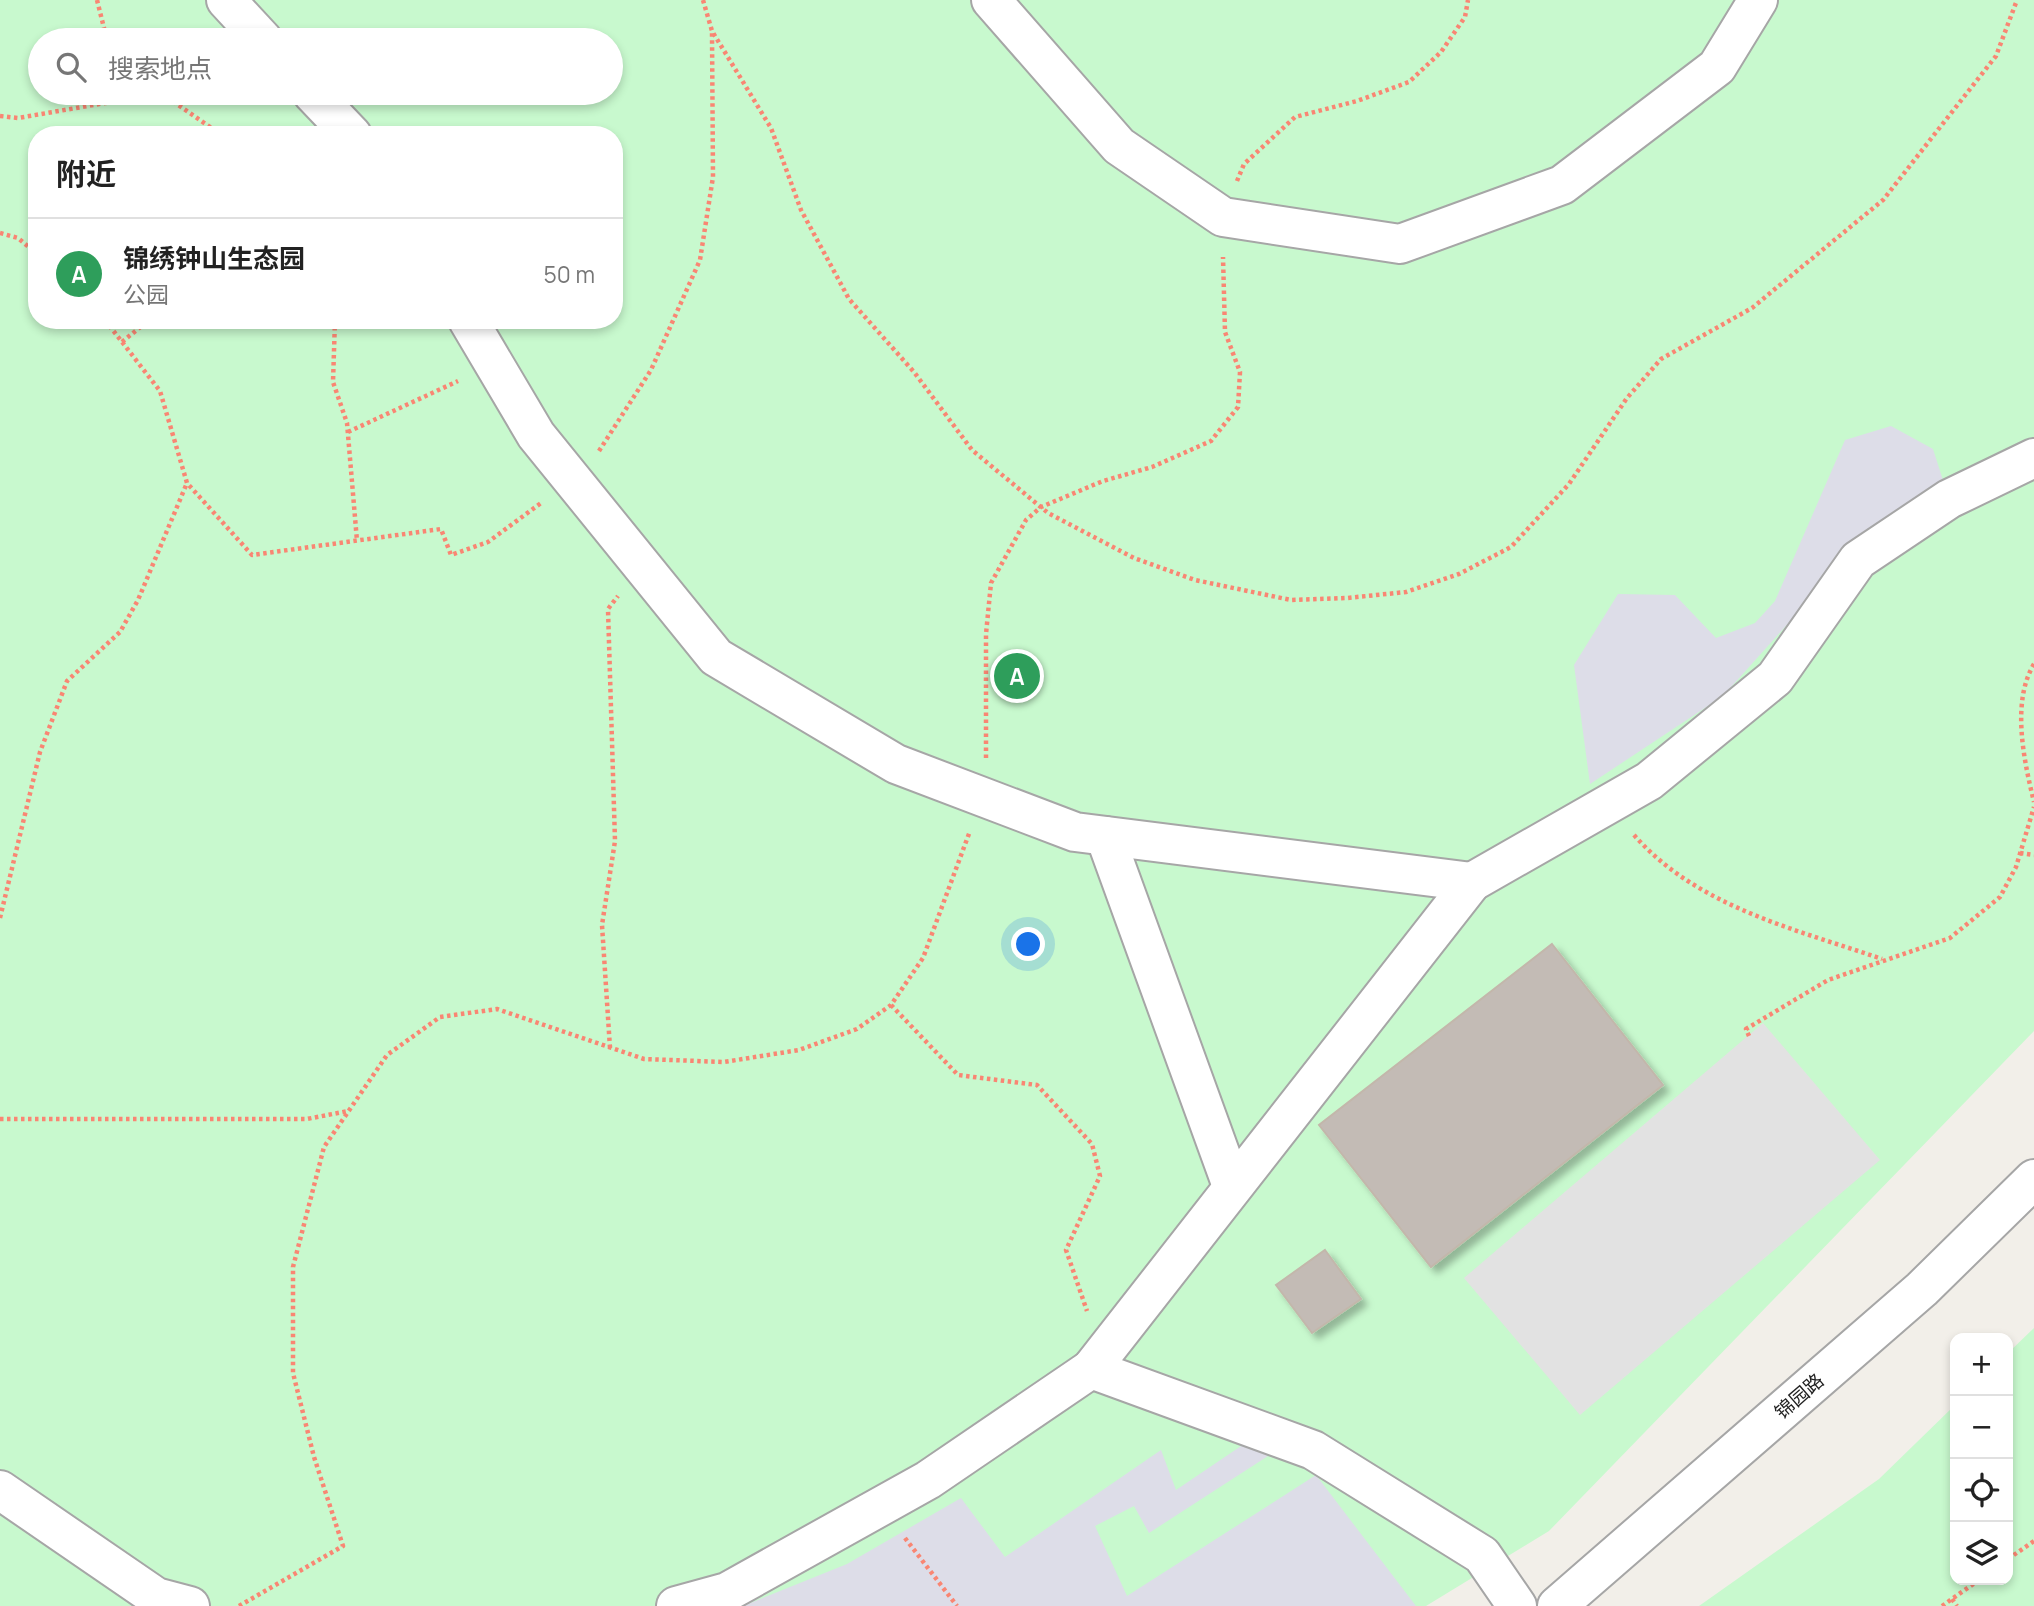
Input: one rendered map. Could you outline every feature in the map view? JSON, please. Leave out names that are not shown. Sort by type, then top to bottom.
[{"type":"street","points":[[226,0],[252,28]]},
{"type":"street","points":[[991,0],[1119,146],[1223,217],[1400,244],[1562,186],[1717,67],[1758,0]]},
{"type":"street","points":[[323,105],[343,126]]},
{"type":"street","points":[[473,329],[536,435],[716,657],[896,764],[1075,832],[1472,881]]},
{"type":"street","points":[[676,1606],[727,1592],[928,1480],[1097,1362],[1472,881],[1649,780],[1775,678],[1858,560],[1949,499],[2034,458]]},
{"type":"street","points":[[1104,835],[1232,1186]]},
{"type":"street","name":"锦园路","points":[[1557,1606],[1922,1289],[2034,1178]]},
{"type":"street","points":[[1097,1362],[1313,1450],[1482,1555],[1517,1606]]},
{"type":"street","points":[[0,1490],[156,1597],[190,1606]]},
{"type":"path","points":[[97,0],[104,28]]},
{"type":"path","points":[[703,0],[712,31],[771,128],[801,210],[849,299],[914,372],[972,450],[1041,507],[1134,558],[1195,580],[1291,600],[1406,592],[1469,569],[1511,547],[1560,493],[1594,449],[1627,398],[1661,359],[1752,308],[1883,200],[1996,56],[2017,0]]},
{"type":"path","points":[[239,1606],[343,1546],[314,1457],[293,1373],[293,1267],[324,1147],[387,1055],[440,1017],[497,1009],[644,1059],[724,1062],[799,1050],[857,1029],[891,1005],[923,958],[948,896],[981,796],[986,761],[986,634],[991,583],[1026,520],[1041,507],[1103,481],[1152,467],[1211,441],[1238,407],[1240,372],[1225,332],[1223,217],[1244,164],[1295,117],[1357,101],[1409,82],[1441,52],[1465,17],[1468,0]]},
{"type":"path","points":[[0,116],[18,118],[94,105]]},
{"type":"path","points":[[178,105],[209,126]]},
{"type":"path","points":[[0,233],[18,238],[28,246]]},
{"type":"path","points":[[122,342],[138,329]]},
{"type":"path","points":[[335,329],[333,382],[348,432],[357,541]]},
{"type":"path","points":[[348,432],[494,364]]},
{"type":"path","points":[[0,918],[40,752],[67,681],[120,632],[138,600],[187,483]]},
{"type":"path","points":[[610,1048],[602,925],[615,841],[608,609],[641,565]]},
{"type":"path","points":[[2034,664],[2025,679],[2021,751],[2034,802]]},
{"type":"path","points":[[1608,804],[1657,861],[1727,905],[1882,960]]},
{"type":"path","points":[[1749,1036],[1746,1029],[1828,980],[1950,938],[2000,897],[2020,853],[2034,807]]},
{"type":"path","points":[[2020,853],[2034,855]]},
{"type":"path","points":[[891,1005],[958,1075],[1037,1085],[1092,1144],[1100,1176],[1066,1250],[1097,1362]]},
{"type":"path","points":[[0,1119],[307,1119],[348,1111]]},
{"type":"path","points":[[881,1507],[957,1606]]},
{"type":"path","points":[[2013,1556],[2034,1541]]},
{"type":"path","points":[[1942,1606],[1972,1585]]},
{"type":"path","points":[[1952,1599],[1956,1606]]},
{"type":"green space","points":[[0,0],[2034,0],[2034,1031],[1549,1531],[1426,1606],[0,1606]]},
{"type":"green space","points":[[2034,1328],[2034,1606],[1699,1606],[1879,1479],[1950,1410],[1950,1585],[2013,1585],[2013,1348]]},
{"type":"shaded area","points":[[1891,426],[1933,449],[1949,499],[1811,598],[1723,696],[1590,784],[1574,665],[1618,594],[1675,595],[1716,638],[1755,623],[1775,601],[1845,440]]},
{"type":"shaded area","points":[[1763,1023],[1880,1160],[1580,1415],[1464,1278]]},
{"type":"shaded area","points":[[1247,1442],[1268,1456],[1149,1533],[1134,1506],[1095,1526],[1127,1596],[1316,1475],[1416,1606],[743,1606],[847,1564],[961,1498],[1005,1557],[1161,1450],[1176,1490]]},
{"type":"building","points":[[1552,944],[1663,1085],[1431,1267],[1319,1125]]},
{"type":"building","points":[[1325,1250],[1361,1299],[1312,1333],[1276,1285]]},
{"type":"place","name":"锦绣钟山生态园","points":[[1017,676]]}]
